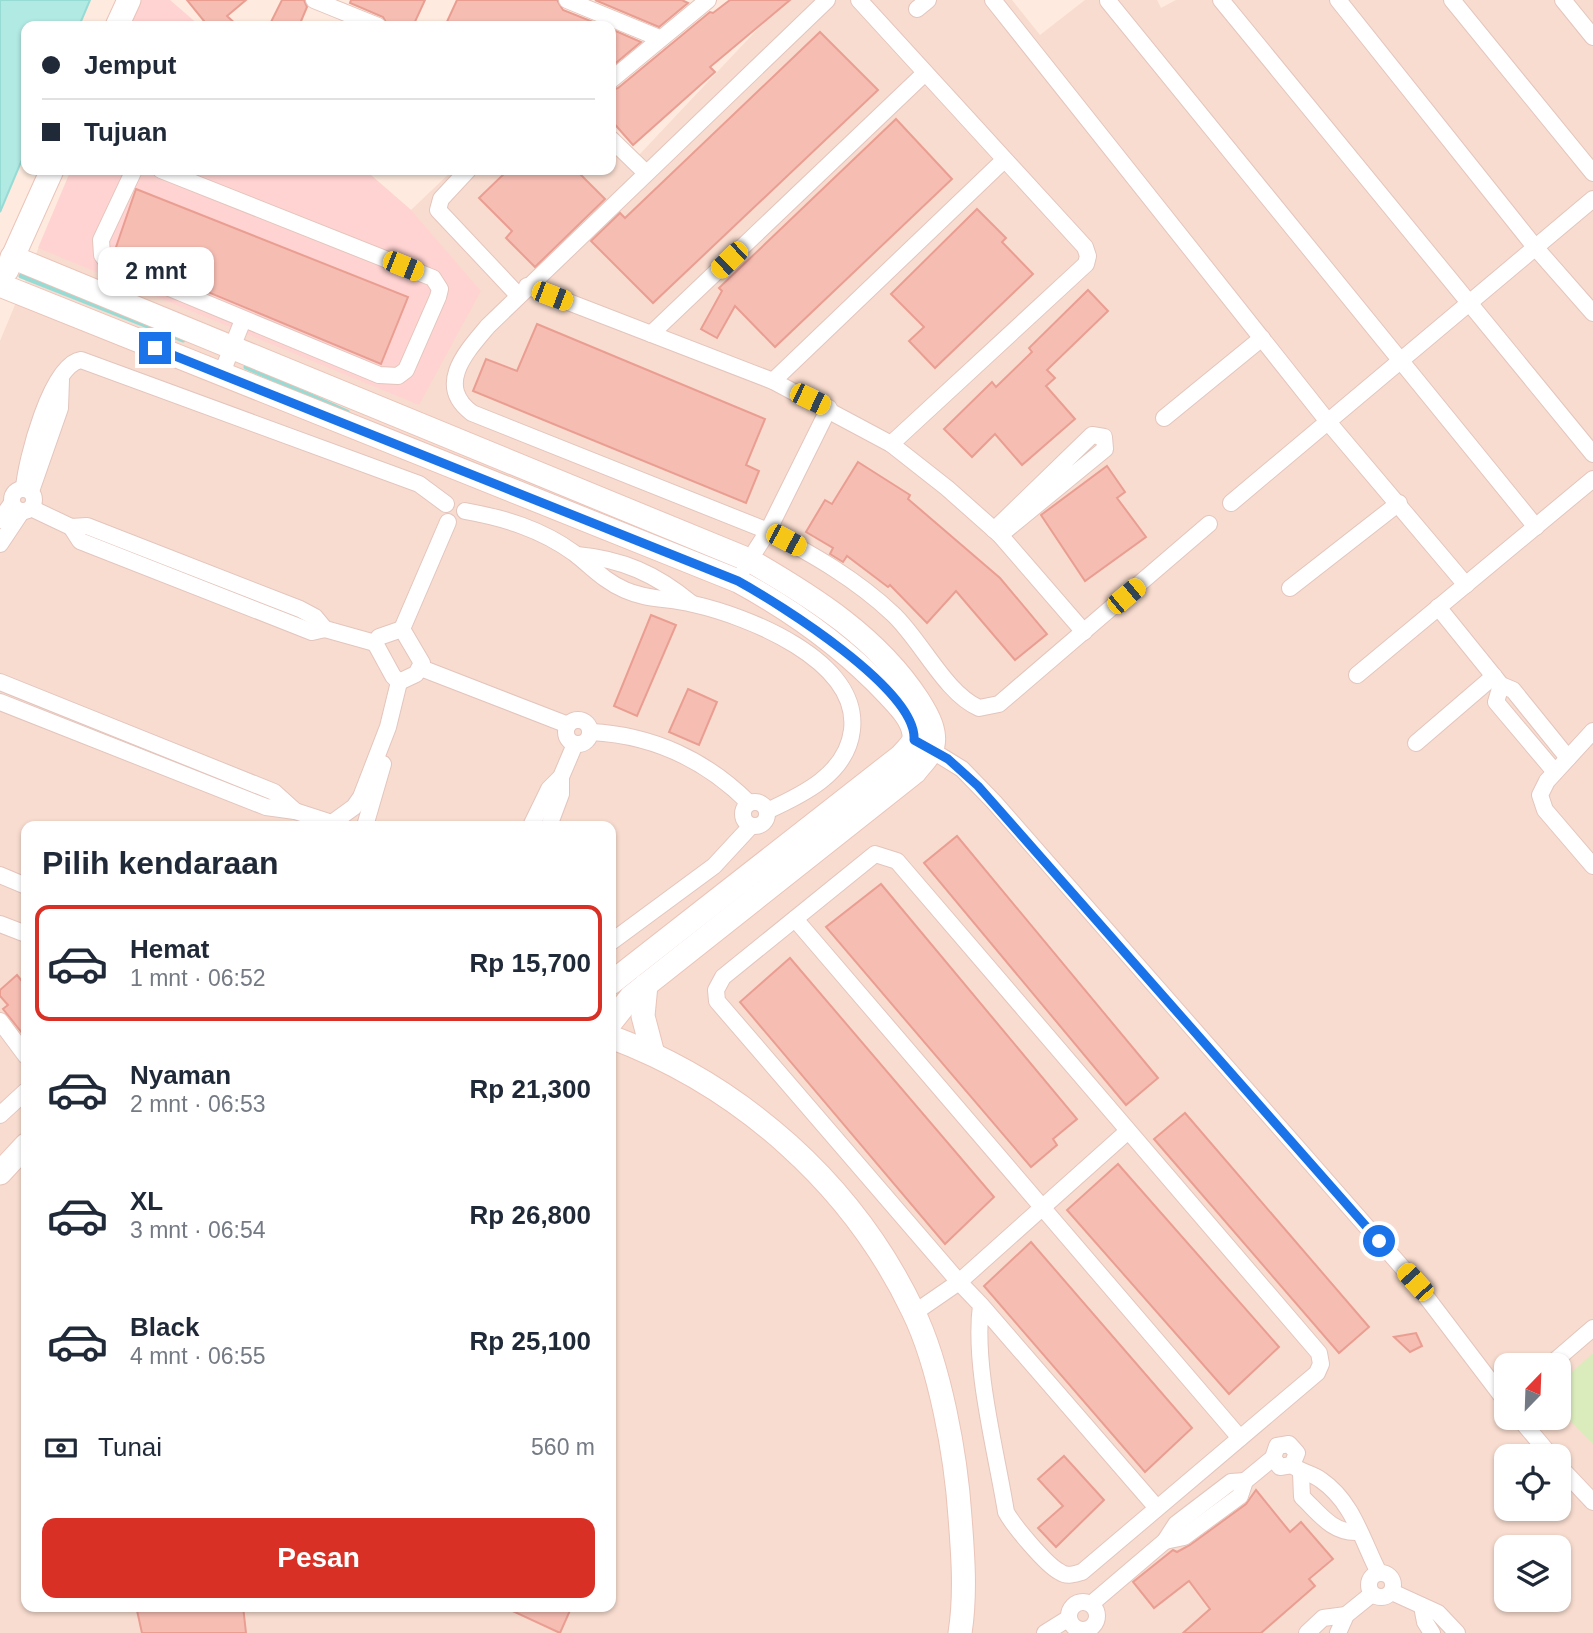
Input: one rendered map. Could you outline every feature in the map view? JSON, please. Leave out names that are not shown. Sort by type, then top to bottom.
[{"type":"street","points":[[119,21],[129,0]]},
{"type":"street","points":[[314,0],[366,21]]},
{"type":"street","points":[[566,0],[659,38]]},
{"type":"street","points":[[616,76],[708,0]]},
{"type":"street","points":[[827,0],[645,172],[488,326],[462,360],[454,385],[461,404],[472,413],[768,531],[831,566],[876,599],[910,632],[959,695],[979,708],[999,704],[1209,524]]},
{"type":"street","points":[[859,0],[1003,161],[1085,247],[1088,260],[891,444]]},
{"type":"street","points":[[993,0],[1329,423],[1466,585]]},
{"type":"street","points":[[1221,0],[1593,454]]},
{"type":"street","points":[[1338,0],[1535,247],[1593,313]]},
{"type":"street","points":[[1452,0],[1593,173]]},
{"type":"street","points":[[1563,0],[1593,37]]},
{"type":"street","points":[[1108,1],[1536,527]]},
{"type":"street","points":[[651,334],[925,73]]},
{"type":"street","points":[[616,144],[645,172]]},
{"type":"street","points":[[773,381],[1003,161]]},
{"type":"street","points":[[50,175],[0,285],[738,581],[792,612],[866,671],[909,719],[923,745],[962,769],[993,802],[1415,1282],[1494,1386]]},
{"type":"street","points":[[132,175],[101,240],[102,255],[107,262],[379,375],[398,376],[411,363],[440,289],[427,275],[174,175]]},
{"type":"street","points":[[463,175],[441,198],[438,206],[440,214],[523,291],[651,334],[773,381],[829,408],[891,444],[947,488],[997,533],[1084,632]]},
{"type":"street","points":[[1231,503],[1593,199]]},
{"type":"street","points":[[12,257],[749,560],[848,624],[906,682],[929,717],[915,772],[631,997],[616,1016]]},
{"type":"street","points":[[221,375],[243,320]]},
{"type":"street","points":[[1164,418],[1262,338]]},
{"type":"street","points":[[0,544],[24,500],[33,441],[46,404],[71,363],[89,362],[419,484],[446,504],[457,502],[465,511],[526,527],[577,555],[594,572],[626,590],[668,602],[691,603],[742,619],[789,641],[827,671],[848,697],[853,725],[851,738],[843,755],[816,786],[767,811]]},
{"type":"street","points":[[738,581],[768,531],[829,408]]},
{"type":"street","points":[[1092,435],[1104,438],[1107,443],[1105,449],[997,533],[1092,435]]},
{"type":"street","points":[[1357,675],[1593,479]]},
{"type":"street","points":[[0,520],[24,500]]},
{"type":"street","points":[[24,500],[71,527],[88,526],[300,609],[315,617],[325,629],[375,643],[399,682]]},
{"type":"street","points":[[1290,588],[1399,503]]},
{"type":"street","points":[[446,504],[442,514],[448,522],[457,523],[465,511]]},
{"type":"street","points":[[375,643],[379,637],[402,629],[448,522]]},
{"type":"street","points":[[577,555],[635,567],[673,588],[691,603]]},
{"type":"street","points":[[1438,607],[1497,681],[1513,690],[1568,758]]},
{"type":"street","points":[[402,629],[420,659],[421,668]]},
{"type":"street","points":[[399,682],[407,680],[421,668]]},
{"type":"street","points":[[421,668],[568,725],[582,720],[591,732],[633,737],[691,759],[713,771],[749,803],[760,802],[767,811],[765,821],[751,826],[714,866],[616,938]]},
{"type":"street","points":[[1416,743],[1497,681]]},
{"type":"street","points":[[1497,681],[1496,702],[1555,772]]},
{"type":"street","points":[[0,682],[274,792],[295,811]]},
{"type":"street","points":[[337,821],[354,807],[361,797],[388,727],[399,682]]},
{"type":"street","points":[[0,702],[266,807],[295,811],[324,821]]},
{"type":"street","points":[[568,725],[566,734],[575,744]]},
{"type":"street","points":[[366,821],[390,740],[388,727]]},
{"type":"street","points":[[1593,731],[1542,788],[1541,802],[1593,866]]},
{"type":"street","points":[[575,744],[586,742],[591,732]]},
{"type":"street","points":[[533,821],[549,789],[561,777],[575,744]]},
{"type":"street","points":[[616,979],[901,756],[923,745]]},
{"type":"street","points":[[551,821],[561,794],[561,777]]},
{"type":"street","points":[[749,803],[743,812],[751,826]]},
{"type":"street","points":[[981,1304],[978,1324],[986,1393],[1006,1512],[1012,1522],[1059,1572],[1071,1575],[1082,1572],[1317,1373],[1321,1364],[1319,1353],[897,861],[875,854],[723,977],[716,990],[716,1001],[981,1304],[1157,1508]]},
{"type":"street","points":[[0,875],[21,884]]},
{"type":"street","points":[[795,919],[1240,1438]]},
{"type":"street","points":[[0,924],[21,932]]},
{"type":"street","points":[[646,985],[643,1016],[653,1054]]},
{"type":"street","points":[[0,1021],[21,1049]]},
{"type":"street","points":[[616,1039],[653,1054],[712,1086],[747,1111],[827,1182],[858,1218],[914,1313],[945,1410],[958,1482],[963,1562],[960,1633]]},
{"type":"street","points":[[0,1115],[21,1096]]},
{"type":"street","points":[[914,1313],[959,1282],[1128,1131]]},
{"type":"street","points":[[0,1173],[21,1150]]},
{"type":"street","points":[[1564,1353],[1593,1328]]},
{"type":"street","points":[[1528,1430],[1541,1444]]},
{"type":"street","points":[[1045,1633],[1069,1618],[1075,1604],[1091,1604],[1165,1541],[1185,1537],[1240,1496],[1245,1481],[1273,1458],[1277,1446],[1289,1444],[1297,1453],[1301,1497],[1335,1528],[1344,1532],[1357,1532]]},
{"type":"street","points":[[1297,1469],[1324,1482],[1353,1514],[1357,1532],[1379,1573]]},
{"type":"street","points":[[1571,1479],[1593,1502]]},
{"type":"street","points":[[1379,1573],[1389,1575],[1394,1583],[1392,1592],[1383,1598],[1372,1594],[1368,1586],[1371,1577],[1379,1573]]},
{"type":"street","points":[[1392,1592],[1438,1612],[1457,1633]]},
{"type":"street","points":[[1338,1633],[1346,1615],[1372,1594]]},
{"type":"street","points":[[1069,1618],[1079,1630],[1096,1630],[1098,1615],[1091,1604]]},
{"type":"street","points":[[1422,1606],[1425,1622],[1432,1633]]},
{"type":"street","points":[[1307,1633],[1323,1618],[1346,1615]]},
{"type":"shaded area","points":[[141,0],[170,0],[194,21],[132,21]]},
{"type":"shaded area","points":[[785,0],[1012,0],[1040,35],[1085,0],[1157,0],[1161,8],[1176,0],[1593,0],[1593,1633],[0,1633],[0,341],[69,175],[371,175],[411,210],[448,175],[616,175],[616,133],[639,155]]},
{"type":"shaded area","points":[[69,175],[371,175],[411,210],[481,291],[419,405],[38,248]]},
{"type":"green space","points":[[1593,1353],[1593,1444],[1572,1422],[1572,1372]]},
{"type":"water","points":[[0,0],[90,0],[81,21],[21,21],[21,162],[0,212]]},
{"type":"building","points":[[187,0],[246,0],[227,16],[232,21],[204,21]]},
{"type":"building","points":[[282,0],[304,0],[307,7],[301,21],[272,21]]},
{"type":"building","points":[[351,0],[425,0],[415,21],[385,21],[383,17],[350,3]]},
{"type":"building","points":[[457,0],[557,0],[563,10],[590,21],[447,21]]},
{"type":"building","points":[[595,0],[682,0],[688,3],[659,27]]},
{"type":"building","points":[[730,0],[790,0],[710,67],[715,72],[633,145],[616,126],[616,89],[710,12],[713,13]]},
{"type":"building","points":[[616,31],[641,42],[616,63]]},
{"type":"building","points":[[820,32],[878,90],[653,303],[591,241],[620,213],[625,218]]},
{"type":"building","points":[[896,119],[952,179],[775,347],[735,306],[717,338],[701,329],[722,291],[719,288]]},
{"type":"building","points":[[503,175],[581,175],[605,199],[535,267],[506,238],[512,231],[479,198]]},
{"type":"building","points":[[136,189],[408,297],[381,364],[114,253]]},
{"type":"building","points":[[977,209],[1006,238],[1002,242],[1033,274],[935,368],[909,341],[924,327],[891,294]]},
{"type":"building","points":[[1088,290],[1108,311],[1047,370],[1055,378],[1046,386],[1075,419],[1022,465],[995,434],[972,457],[944,429],[992,382],[996,387],[1032,352],[1029,348]]},
{"type":"building","points":[[537,324],[765,419],[746,465],[759,471],[746,503],[473,391],[486,359],[517,371]]},
{"type":"building","points":[[858,462],[910,495],[908,499],[1000,578],[1047,634],[1015,660],[956,591],[927,623],[890,585],[888,587],[847,556],[843,562],[830,554],[833,548],[806,532],[825,500],[832,504]]},
{"type":"building","points":[[1107,466],[1125,492],[1117,498],[1146,537],[1085,581],[1041,515]]},
{"type":"building","points":[[651,615],[676,625],[637,716],[614,706]]},
{"type":"building","points":[[688,689],[717,702],[699,745],[669,732]]},
{"type":"building","points":[[957,836],[1158,1078],[1126,1105],[924,863]]},
{"type":"building","points":[[881,884],[1077,1119],[1053,1139],[1057,1145],[1031,1167],[826,927]]},
{"type":"building","points":[[790,958],[994,1197],[945,1244],[740,1002]]},
{"type":"building","points":[[17,975],[21,980],[21,1032],[3,1009],[8,1005],[0,996],[0,990]]},
{"type":"building","points":[[1185,1113],[1369,1327],[1339,1353],[1154,1139]]},
{"type":"building","points":[[1118,1164],[1279,1347],[1229,1394],[1067,1210]]},
{"type":"building","points":[[1031,1242],[1192,1428],[1145,1472],[984,1286]]},
{"type":"building","points":[[1416,1333],[1422,1346],[1410,1352],[1394,1337]]},
{"type":"building","points":[[1064,1456],[1104,1500],[1056,1547],[1038,1528],[1063,1506],[1038,1479]]},
{"type":"building","points":[[1256,1490],[1290,1532],[1301,1522],[1333,1559],[1309,1579],[1315,1586],[1261,1633],[1183,1633],[1210,1609],[1189,1581],[1154,1608],[1133,1582],[1173,1550],[1177,1552],[1190,1545],[1246,1504]]},
{"type":"building","points":[[137,1612],[244,1612],[246,1633],[142,1633]]},
{"type":"building","points":[[515,1612],[569,1612],[560,1633]]},
{"type":"waterway","points":[[21,276],[183,340]]},
{"type":"waterway","points":[[246,367],[347,412]]},
{"type":"waterway","points":[[674,543],[733,567]]},
{"type":"waterway","points":[[750,574],[774,589]]},
{"type":"waterway","points":[[789,598],[813,613]]},
{"type":"waterway","points":[[838,631],[856,648]]},
{"type":"route","points":[[155,348],[738,581],[792,612],[834,642],[866,671],[909,719],[915,734],[914,740],[962,769],[1011,822],[1379,1241]]}]
